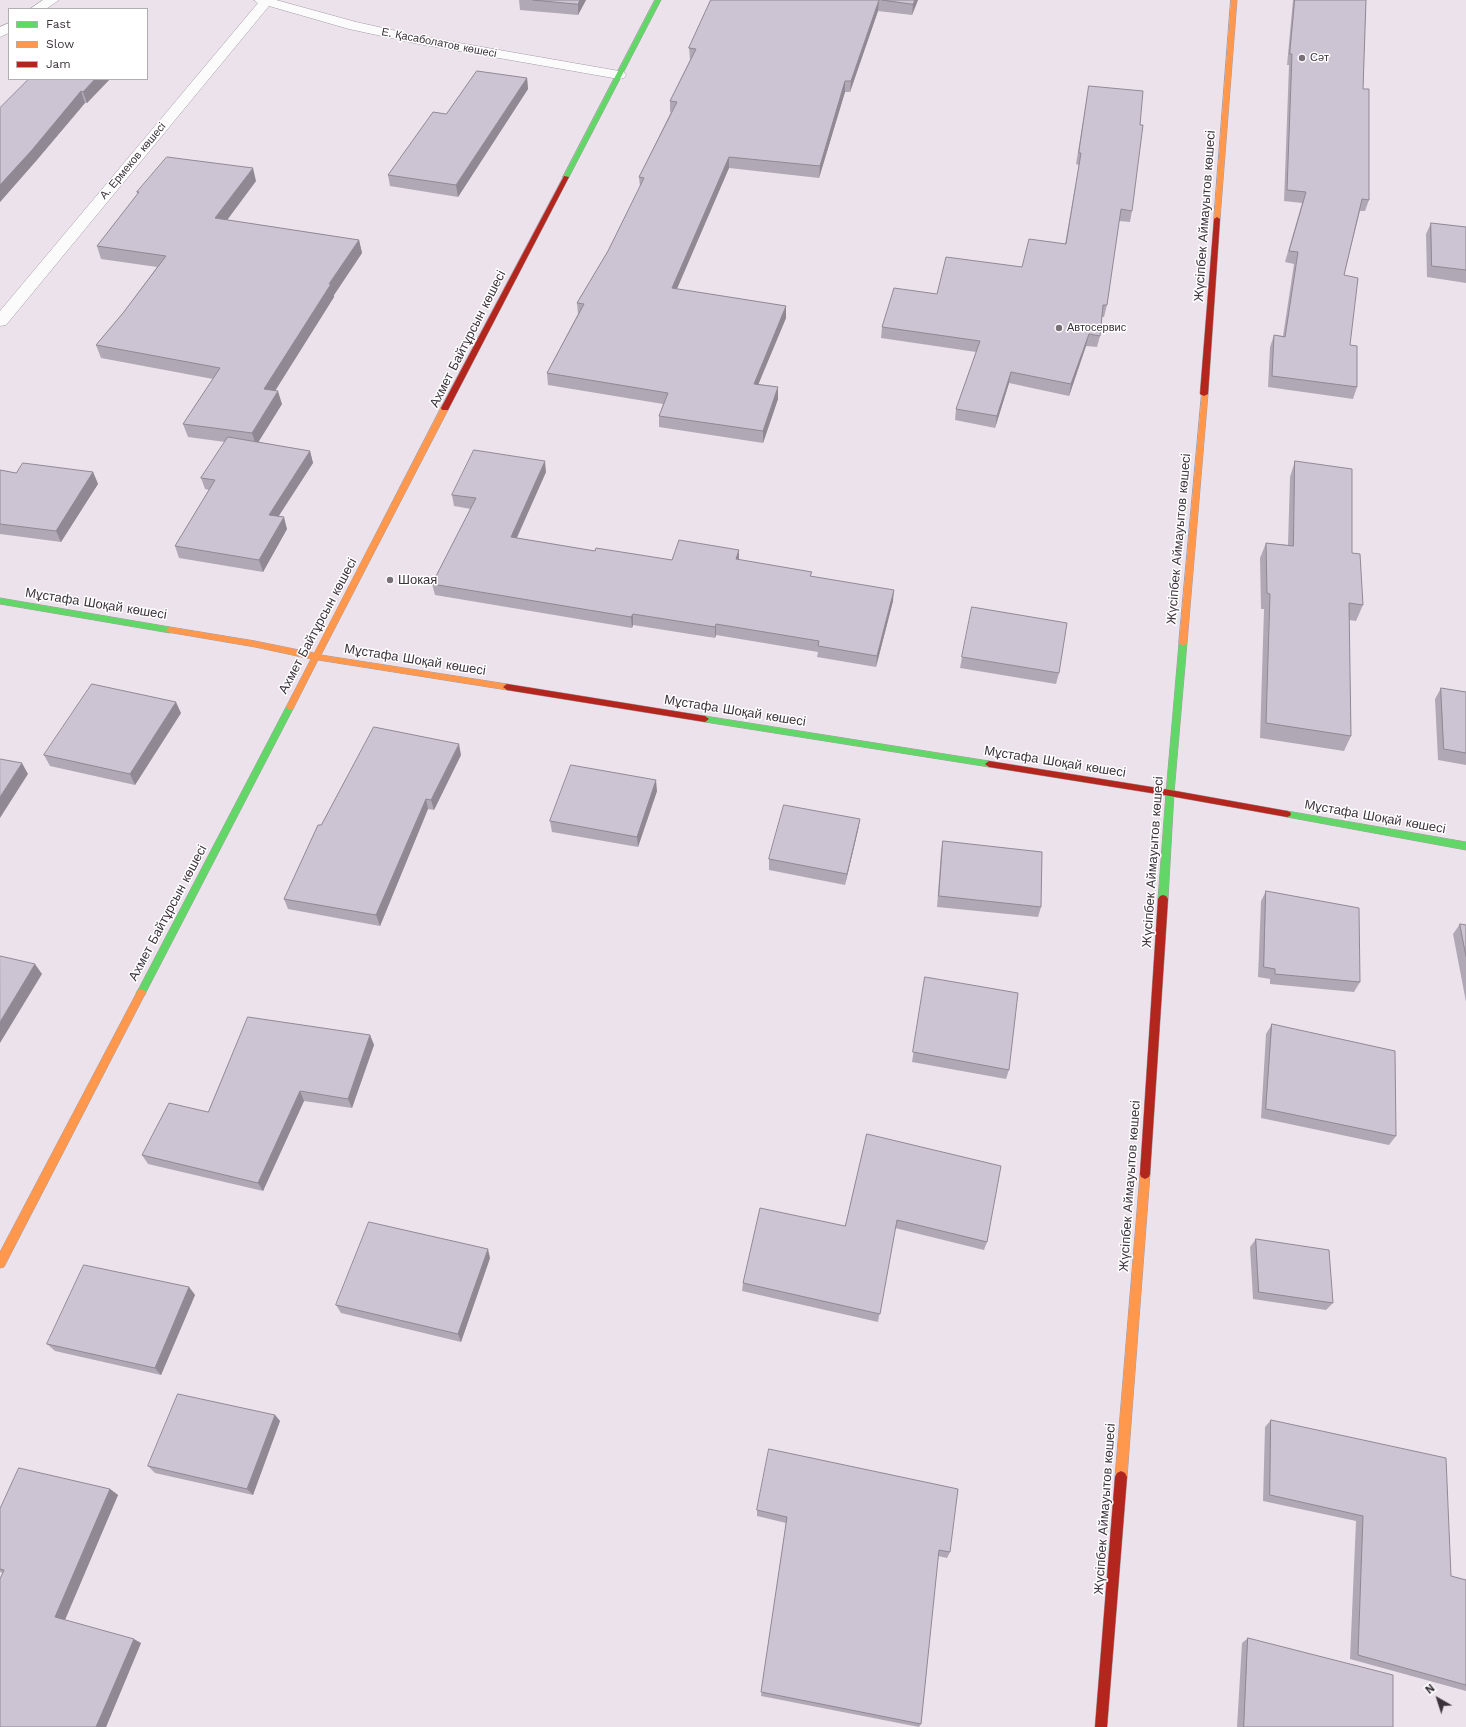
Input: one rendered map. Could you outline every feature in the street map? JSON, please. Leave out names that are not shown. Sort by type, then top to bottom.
[{"type":"street","points":[[40,8],[52,0]]},
{"type":"street","name":"Ахмет Байтұрсын көшесі","points":[[0,1263],[658,0]]},
{"type":"street","name":"Жүсіпбек Аймауытов көшесі","points":[[1101,1727],[1146,1157],[1170,793],[1194,519],[1234,0]]},
{"type":"street","name":"Е. Қасаболатов көшесі","points":[[263,1],[354,26],[419,40],[619,75]]},
{"type":"street","name":"А. Ермеков көшесі","points":[[0,321],[263,1]]},
{"type":"street","name":"Мұстафа Шоқай көшесі","points":[[0,601],[255,644],[317,657],[1170,793],[1466,846]]},
{"type":"building","points":[[533,0],[580,0],[578,4]]},
{"type":"building","points":[[711,0],[879,0],[851,81],[845,81],[820,166],[729,157],[672,288],[786,306],[754,384],[778,387],[763,431],[659,416],[668,393],[547,373],[584,304],[577,303],[608,251],[644,178],[639,177],[677,102],[670,101],[696,49],[689,48]]},
{"type":"building","points":[[882,0],[915,0],[913,4]]},
{"type":"building","points":[[1295,0],[1366,0],[1363,89],[1369,89],[1369,200],[1362,199],[1344,275],[1358,278],[1350,345],[1357,346],[1357,387],[1272,376],[1274,335],[1285,337],[1298,252],[1289,251],[1306,192],[1287,190],[1292,54],[1290,54]]},
{"type":"building","points":[[477,71],[527,78],[456,185],[388,175],[433,112],[446,114]]},
{"type":"building","points":[[28,80],[94,80],[83,92],[81,91],[32,150],[0,185],[0,108]]},
{"type":"building","points":[[1089,86],[1143,91],[1140,125],[1143,125],[1132,211],[1121,209],[1107,305],[1103,305],[1100,336],[1089,334],[1071,384],[1011,372],[997,416],[956,409],[980,341],[882,327],[894,288],[937,294],[946,257],[1022,267],[1029,239],[1066,244],[1081,153],[1079,153]]},
{"type":"building","points":[[167,157],[253,168],[215,218],[359,240],[329,284],[331,284],[264,389],[278,391],[252,433],[183,424],[220,368],[96,345],[123,313],[166,256],[97,246],[139,192],[137,192]]},
{"type":"building","points":[[1431,223],[1466,227],[1466,270],[1432,266]]},
{"type":"building","points":[[228,437],[310,451],[269,515],[284,517],[259,560],[175,546],[215,480],[201,478]]},
{"type":"building","points":[[474,450],[545,461],[511,537],[595,551],[596,548],[672,560],[679,540],[739,550],[736,559],[812,572],[810,576],[894,590],[877,656],[818,646],[819,641],[716,624],[715,627],[633,614],[631,617],[432,584],[476,498],[452,495]]},
{"type":"building","points":[[1295,461],[1352,469],[1352,553],[1360,554],[1363,605],[1349,603],[1351,736],[1266,723],[1270,594],[1267,593],[1266,543],[1293,546]]},
{"type":"building","points":[[23,463],[93,472],[56,531],[0,524],[0,470],[16,473]]},
{"type":"building","points":[[972,607],[1067,623],[1059,673],[962,657]]},
{"type":"building","points":[[92,684],[176,702],[130,774],[44,755]]},
{"type":"building","points":[[1441,688],[1466,692],[1466,753],[1444,749]]},
{"type":"building","points":[[374,727],[459,744],[431,800],[426,799],[376,915],[284,899],[318,825],[321,825]]},
{"type":"building","points":[[0,759],[22,763],[0,797]]},
{"type":"building","points":[[571,765],[656,780],[637,837],[550,821]]},
{"type":"building","points":[[784,805],[860,819],[847,874],[769,859]]},
{"type":"building","points":[[943,841],[1042,852],[1041,907],[939,896]]},
{"type":"building","points":[[1266,891],[1359,908],[1360,982],[1275,974],[1275,969],[1264,967]]},
{"type":"building","points":[[1460,924],[1466,925],[1466,956]]},
{"type":"building","points":[[0,956],[35,964],[0,1022]]},
{"type":"building","points":[[925,977],[1018,993],[1009,1070],[913,1052]]},
{"type":"building","points":[[248,1017],[370,1035],[348,1099],[300,1091],[258,1183],[142,1155],[169,1103],[208,1112]]},
{"type":"building","points":[[1272,1024],[1395,1051],[1396,1136],[1266,1109]]},
{"type":"building","points":[[867,1134],[1001,1166],[987,1242],[897,1220],[880,1314],[743,1283],[760,1208],[845,1226]]},
{"type":"building","points":[[369,1222],[488,1249],[458,1334],[336,1305]]},
{"type":"building","points":[[1256,1239],[1329,1250],[1333,1303],[1259,1292]]},
{"type":"building","points":[[84,1265],[189,1287],[155,1368],[47,1344]]},
{"type":"building","points":[[178,1394],[275,1415],[247,1489],[148,1466]]},
{"type":"building","points":[[1271,1420],[1446,1458],[1451,1576],[1466,1580],[1466,1685],[1358,1655],[1363,1516],[1270,1495]]},
{"type":"building","points":[[769,1449],[958,1489],[950,1552],[939,1550],[921,1724],[761,1692],[787,1517],[757,1510]]},
{"type":"building","points":[[19,1468],[110,1489],[55,1617],[134,1639],[96,1727],[0,1727],[0,1579],[4,1570],[0,1569],[0,1509]]},
{"type":"building","points":[[1248,1638],[1393,1675],[1393,1727],[1244,1727]]},
{"type":"traffic: fast","points":[[566,177],[658,0]]},
{"type":"traffic: fast","points":[[0,601],[170,630]]},
{"type":"traffic: fast","points":[[1163,899],[1170,793],[1183,643]]},
{"type":"traffic: fast","points":[[141,993],[290,707]]},
{"type":"traffic: fast","points":[[705,719],[989,764]]},
{"type":"traffic: fast","points":[[1287,814],[1466,846]]},
{"type":"traffic: slow","points":[[1217,219],[1234,0]]},
{"type":"traffic: slow","points":[[1183,643],[1204,394]]},
{"type":"traffic: slow","points":[[290,707],[445,408]]},
{"type":"traffic: slow","points":[[170,630],[255,644],[317,657],[507,687]]},
{"type":"traffic: slow","points":[[0,1263],[141,993]]},
{"type":"traffic: slow","points":[[1121,1477],[1145,1174]]},
{"type":"traffic: jam","points":[[445,408],[566,177]]},
{"type":"traffic: jam","points":[[1204,394],[1217,219]]},
{"type":"traffic: jam","points":[[507,687],[705,719]]},
{"type":"traffic: jam","points":[[989,764],[1170,793],[1287,814]]},
{"type":"traffic: jam","points":[[1145,1174],[1163,899]]},
{"type":"traffic: jam","points":[[1101,1727],[1121,1477]]},
{"type":"place","name":"Сәт","points":[[1302,58]]},
{"type":"place","name":"Автосервис","points":[[1059,328]]},
{"type":"place","name":"Шокая","points":[[390,580]]}]
